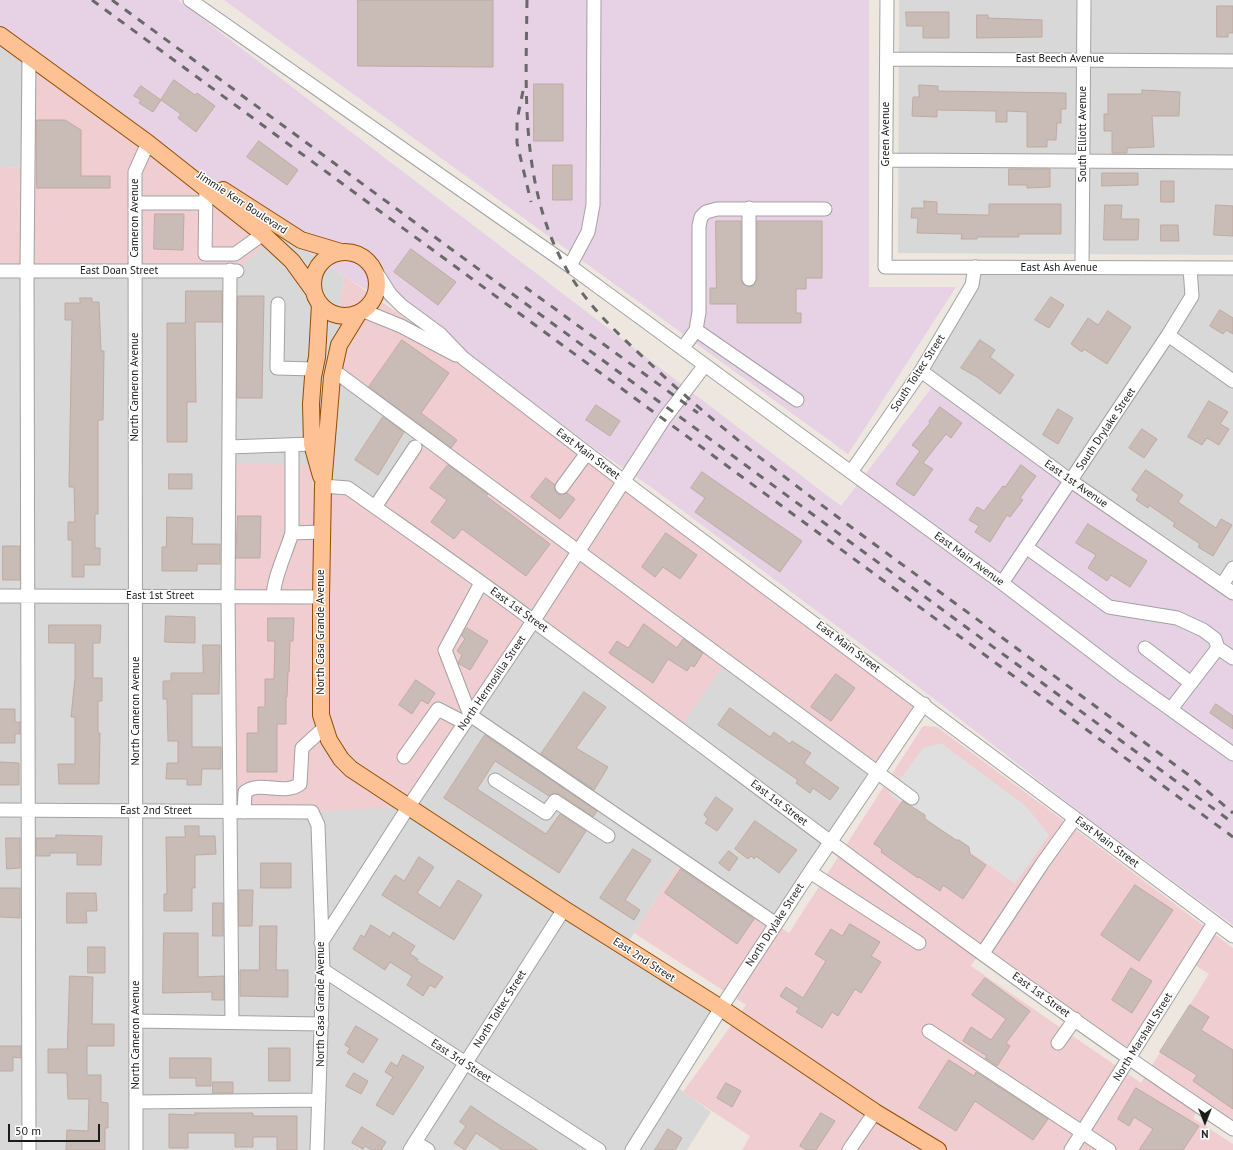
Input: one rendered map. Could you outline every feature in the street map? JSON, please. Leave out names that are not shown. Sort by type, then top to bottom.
[{"type":"main road","name":"Jimmie Kerr Boulevard","points":[[0,35],[148,143],[301,240],[341,252]]},
{"type":"main road","name":"Jimmie Kerr Boulevard","points":[[148,143],[206,196],[263,234],[292,261],[313,290]]},
{"type":"main road","points":[[341,252],[350,252],[367,260],[373,267],[376,275],[376,292],[373,301],[361,313],[339,316],[325,309],[320,304],[313,290],[315,273],[319,265],[325,259],[341,252]]},
{"type":"main road","name":"North Casa Grande Avenue","points":[[320,304],[317,357],[314,369],[312,444],[323,486]]},
{"type":"main road","name":"North Casa Grande Avenue","points":[[351,769],[328,740],[321,715],[323,486],[333,370],[339,345],[361,313]]},
{"type":"main road","name":"East 2nd Street","points":[[351,769],[564,909],[720,1008],[875,1112],[938,1150]]},
{"type":"street","name":"East Main Avenue","points":[[190,0],[570,266],[1002,583],[1124,676],[1233,754]]},
{"type":"street","points":[[570,266],[588,232],[593,205],[594,0]]},
{"type":"street","name":"Green Avenue","points":[[885,267],[886,0]]},
{"type":"street","name":"South Elliott Avenue","points":[[1082,268],[1084,0]]},
{"type":"street","points":[[29,56],[27,271],[29,1150]]},
{"type":"street","name":"East Beech Avenue","points":[[886,59],[1233,61]]},
{"type":"street","name":"Cameron Avenue","points":[[135,271],[135,172],[148,143]]},
{"type":"street","points":[[886,160],[1233,162]]},
{"type":"street","points":[[135,203],[206,196],[205,254],[235,254],[263,234]]},
{"type":"street","points":[[749,208],[749,279]]},
{"type":"street","points":[[683,348],[696,330],[699,312],[699,226],[701,217],[706,212],[717,209],[749,208],[824,209]]},
{"type":"street","name":"East Main Street","points":[[373,267],[390,294],[402,306],[440,334],[463,358],[624,481],[1233,936]]},
{"type":"street","name":"East Ash Avenue","points":[[885,267],[1233,268]]},
{"type":"street","name":"South Toltec Street","points":[[851,472],[922,371],[972,285],[975,268]]},
{"type":"street","name":"South Drylake Street","points":[[1002,583],[1168,335],[1192,296],[1190,268]]},
{"type":"street","name":"East Doan Street","points":[[0,271],[234,270],[229,447]]},
{"type":"street","name":"North Cameron Avenue","points":[[135,271],[136,1150]]},
{"type":"street","points":[[278,304],[276,368],[314,369]]},
{"type":"street","name":"East Main Street","points":[[361,313],[401,326],[463,358]]},
{"type":"street","points":[[696,330],[797,400]]},
{"type":"street","points":[[1168,335],[1233,381]]},
{"type":"street","name":"North Hermosilla Street","points":[[321,943],[409,806],[534,620],[664,419],[705,365]]},
{"type":"street","points":[[333,370],[912,798]]},
{"type":"street","name":"East 1st Avenue","points":[[922,371],[1071,481],[1233,593]]},
{"type":"street","points":[[232,1022],[228,812],[229,447],[312,444]]},
{"type":"street","points":[[273,597],[274,583],[280,572],[292,533],[292,445]]},
{"type":"street","points":[[374,507],[415,447]]},
{"type":"street","points":[[562,487],[588,453]]},
{"type":"street","name":"East 1st Street","points":[[323,486],[348,488],[534,620],[830,841],[1075,1020],[1129,1059],[1233,1129]]},
{"type":"street","points":[[292,533],[322,532]]},
{"type":"street","points":[[1026,547],[1109,607],[1177,618],[1203,630],[1215,639],[1218,648],[1233,658]]},
{"type":"street","points":[[1222,585],[1233,568]]},
{"type":"street","points":[[467,719],[445,650],[481,583]]},
{"type":"street","name":"East 1st Street","points":[[0,596],[321,597]]},
{"type":"street","points":[[1145,648],[1191,683]]},
{"type":"street","points":[[1171,709],[1218,648]]},
{"type":"street","name":"North Drylake Street","points":[[632,1150],[720,1008],[830,841],[924,704]]},
{"type":"street","points":[[404,757],[438,709],[467,719],[776,924]]},
{"type":"street","points":[[244,812],[245,792],[250,788],[284,788],[296,787],[300,784],[302,748],[325,727]]},
{"type":"street","points":[[495,780],[546,813],[555,801],[608,836]]},
{"type":"street","name":"East 2nd Street","points":[[0,810],[312,812]]},
{"type":"street","name":"North Casa Grande Avenue","points":[[312,812],[318,825],[323,970],[317,1150]]},
{"type":"street","points":[[983,953],[1042,864],[1075,818]]},
{"type":"street","points":[[810,872],[919,943]]},
{"type":"street","name":"North Toltec Street","points":[[413,1146],[564,909]]},
{"type":"street","name":"North Marshall Street","points":[[1071,1150],[1214,923]]},
{"type":"street","name":"East 3rd Street","points":[[323,970],[465,1065],[599,1150]]},
{"type":"street","points":[[1058,1043],[1075,1020]]},
{"type":"street","points":[[136,1021],[322,1024]]},
{"type":"street","points":[[929,1031],[1109,1150]]},
{"type":"street","points":[[136,1102],[319,1100]]},
{"type":"street","points":[[849,1150],[875,1112]]},
{"type":"street","points":[[413,1146],[428,1150]]},
{"type":"shaded area","points":[[0,0],[178,0],[841,506],[936,382],[1233,600],[1233,925],[1077,810],[929,695],[651,487],[591,446],[468,353],[344,276],[148,143],[0,35]]},
{"type":"shaded area","points":[[224,0],[869,0],[869,287],[956,287],[848,454]]},
{"type":"shaded area","points":[[899,0],[1233,0],[1233,255],[898,253]]},
{"type":"shaded area","points":[[0,35],[29,57],[28,168],[0,167]]},
{"type":"shaded area","points":[[29,57],[278,232],[237,271],[0,272],[0,167],[28,168]]},
{"type":"shaded area","points":[[278,232],[344,276],[333,370],[428,441],[380,511],[229,464],[534,620],[726,661],[877,773],[776,924],[682,859],[625,947],[721,1008],[673,1084],[711,1112],[687,1150],[0,1150],[0,272]]},
{"type":"shaded area","points":[[975,268],[1233,268],[1233,600],[921,371]]},
{"type":"shaded area","points":[[344,276],[463,358],[924,704],[877,773],[726,661],[679,729],[534,621],[409,806],[312,812],[229,812],[229,463],[318,466],[323,486],[348,488],[380,511],[428,441],[333,370]]},
{"type":"shaded area","points":[[923,726],[937,727],[1068,824],[971,966],[1141,1083],[1209,974],[1190,962],[1138,1046],[1112,1047],[982,952],[1075,829],[1233,948],[1233,1129],[1200,1107],[1193,1118],[1233,1144],[1233,1150],[742,1150],[750,1136],[683,1092],[746,1005],[634,933],[681,861],[789,933]]},
{"type":"shaded area","points":[[941,743],[1027,807],[1049,835],[1015,884],[889,794],[923,748]]},
{"type":"building","points":[[358,0],[493,0],[493,67],[358,66]]},
{"type":"building","points":[[1217,6],[1233,6],[1233,33],[1228,33],[1228,37],[1217,37]]},
{"type":"building","points":[[906,12],[949,12],[949,38],[923,38],[923,26],[907,26]]},
{"type":"building","points":[[977,15],[988,15],[988,18],[1042,20],[1042,37],[977,38]]},
{"type":"building","points":[[174,80],[195,95],[197,93],[215,106],[196,132],[178,118],[181,114],[161,100]]},
{"type":"building","points":[[534,84],[563,84],[563,141],[534,141]]},
{"type":"building","points":[[919,85],[938,86],[938,91],[1066,93],[1066,109],[1061,109],[1061,123],[1057,123],[1056,140],[1047,140],[1047,147],[1027,147],[1027,112],[1007,111],[1007,122],[996,122],[996,111],[937,110],[937,117],[912,116],[913,97],[919,97]]},
{"type":"building","points":[[141,86],[161,100],[153,112],[139,103],[141,100],[134,96]]},
{"type":"building","points":[[1142,90],[1180,92],[1179,116],[1152,116],[1154,147],[1127,148],[1127,153],[1112,153],[1112,131],[1104,131],[1104,114],[1108,114],[1108,94],[1142,94]]},
{"type":"building","points":[[37,120],[65,120],[81,130],[81,176],[110,176],[110,188],[37,188]]},
{"type":"building","points":[[259,141],[298,170],[287,185],[247,157]]},
{"type":"building","points":[[553,165],[572,165],[572,200],[553,200]]},
{"type":"building","points":[[1009,169],[1050,169],[1050,187],[1027,188],[1027,185],[1009,185]]},
{"type":"building","points":[[1102,173],[1138,173],[1138,185],[1102,186]]},
{"type":"building","points":[[1161,181],[1174,181],[1174,202],[1161,202]]},
{"type":"building","points":[[924,201],[937,202],[937,214],[989,215],[989,204],[1061,204],[1061,234],[1019,234],[1019,237],[977,237],[977,239],[961,239],[962,234],[917,233],[918,218],[911,218],[912,208],[924,208]]},
{"type":"building","points":[[1105,205],[1122,205],[1121,219],[1139,219],[1138,240],[1104,240]]},
{"type":"building","points":[[1216,205],[1233,206],[1233,236],[1214,235]]},
{"type":"building","points":[[155,214],[184,214],[183,250],[154,249]]},
{"type":"building","points":[[716,221],[741,221],[741,279],[742,283],[749,287],[753,286],[757,279],[757,221],[822,221],[822,278],[806,278],[806,289],[796,289],[796,313],[801,313],[801,323],[737,323],[737,304],[710,304],[710,288],[716,288]]},
{"type":"building","points":[[1161,225],[1178,225],[1179,241],[1161,241]]},
{"type":"building","points":[[411,249],[456,282],[438,305],[394,272]]},
{"type":"building","points":[[186,291],[222,291],[222,322],[195,322],[196,402],[187,402],[187,442],[167,442],[167,323],[185,323]]},
{"type":"building","points":[[238,296],[264,296],[262,398],[237,398]]},
{"type":"building","points":[[1051,297],[1064,305],[1049,328],[1035,320]]},
{"type":"building","points":[[80,298],[92,298],[92,302],[99,302],[101,351],[104,351],[103,420],[98,420],[98,514],[95,514],[95,548],[100,548],[100,565],[84,565],[84,577],[72,577],[72,540],[68,540],[68,522],[75,522],[74,487],[69,487],[72,320],[65,320],[65,303],[80,303]]},
{"type":"building","points":[[1220,310],[1233,318],[1233,334],[1226,330],[1223,334],[1210,326]]},
{"type":"building","points":[[1108,311],[1131,327],[1107,364],[1084,349],[1082,352],[1071,344],[1088,318],[1098,325]]},
{"type":"building","points":[[402,340],[449,373],[421,413],[457,440],[451,448],[369,387]]},
{"type":"building","points":[[980,340],[995,350],[990,357],[1014,375],[1000,394],[977,377],[961,368]]},
{"type":"building","points":[[1209,401],[1228,412],[1220,424],[1229,429],[1219,445],[1207,438],[1202,445],[1188,437]]},
{"type":"building","points":[[596,405],[620,421],[610,436],[586,420]]},
{"type":"building","points":[[940,407],[962,423],[951,438],[946,434],[923,463],[933,469],[914,496],[896,484],[920,451],[912,445],[930,423],[929,422]]},
{"type":"building","points":[[1058,409],[1073,418],[1058,444],[1043,435]]},
{"type":"building","points":[[383,417],[404,432],[378,475],[355,460]]},
{"type":"building","points":[[1142,429],[1157,439],[1144,458],[1129,448]]},
{"type":"building","points":[[448,465],[488,494],[486,496],[550,544],[526,576],[462,529],[454,539],[431,522],[447,500],[430,488]]},
{"type":"building","points":[[1021,465],[1036,476],[1020,498],[1023,500],[1010,517],[1007,515],[990,542],[975,532],[979,526],[969,520],[977,507],[984,511],[1003,486],[1005,487]]},
{"type":"building","points":[[1146,470],[1183,495],[1178,502],[1216,528],[1221,519],[1232,525],[1213,556],[1198,547],[1200,544],[1173,526],[1175,523],[1149,505],[1148,508],[1136,500],[1139,495],[1132,490]]},
{"type":"building","points":[[702,472],[802,541],[780,572],[695,512],[705,498],[691,488]]},
{"type":"building","points":[[169,474],[192,474],[192,489],[169,489]]},
{"type":"building","points":[[546,478],[555,485],[555,490],[558,494],[562,495],[567,493],[575,499],[560,519],[531,497]]},
{"type":"building","points":[[238,516],[261,516],[260,558],[236,558]]},
{"type":"building","points":[[167,517],[193,518],[192,544],[220,544],[220,564],[197,564],[197,571],[162,571],[162,547],[166,547]]},
{"type":"building","points":[[1088,524],[1147,561],[1130,587],[1111,575],[1107,581],[1088,568],[1096,555],[1076,543]]},
{"type":"building","points":[[666,533],[697,555],[680,579],[663,567],[655,577],[642,567]]},
{"type":"building","points":[[3,546],[20,546],[20,580],[3,580]]},
{"type":"building","points":[[166,616],[195,617],[195,643],[165,642]]},
{"type":"building","points":[[268,618],[294,618],[293,641],[290,641],[289,672],[286,697],[286,724],[277,724],[277,772],[247,772],[247,733],[258,733],[258,707],[265,707],[265,679],[274,679],[275,641],[268,641]]},
{"type":"building","points":[[644,624],[677,648],[683,639],[703,653],[694,667],[691,665],[687,671],[668,659],[653,683],[609,653],[617,641],[628,648]]},
{"type":"building","points":[[49,625],[101,625],[100,643],[93,643],[93,678],[102,678],[102,701],[98,701],[98,733],[100,733],[99,784],[59,784],[58,764],[75,764],[75,717],[71,717],[75,678],[75,643],[49,643]]},
{"type":"building","points":[[467,628],[488,641],[470,670],[458,663],[462,655],[457,651],[465,639],[462,636]]},
{"type":"building","points":[[203,645],[220,645],[219,694],[192,694],[192,747],[221,747],[221,769],[202,769],[201,785],[187,785],[187,779],[166,779],[167,763],[178,763],[178,741],[168,741],[167,699],[163,699],[163,681],[171,681],[171,673],[203,673]]},
{"type":"building","points":[[836,674],[855,688],[831,721],[811,707]]},
{"type":"building","points":[[416,680],[435,693],[428,704],[421,700],[412,714],[399,705]]},
{"type":"building","points":[[584,692],[606,707],[576,748],[608,767],[594,790],[541,754]]},
{"type":"building","points":[[1216,704],[1233,716],[1233,729],[1210,713]]},
{"type":"building","points":[[730,708],[770,737],[774,732],[790,744],[792,741],[811,753],[804,763],[839,788],[830,800],[813,788],[810,793],[796,783],[798,780],[718,725]]},
{"type":"building","points":[[0,709],[15,709],[15,722],[20,722],[20,734],[15,734],[15,743],[0,743]]},
{"type":"building","points":[[485,735],[597,811],[593,817],[559,794],[555,793],[549,796],[495,761],[477,789],[546,834],[560,814],[586,831],[559,873],[444,798]]},
{"type":"building","points":[[0,762],[19,763],[19,785],[0,785]]},
{"type":"building","points":[[716,797],[733,809],[717,831],[705,823],[708,819],[704,815]]},
{"type":"building","points":[[903,801],[925,815],[925,819],[969,847],[970,854],[986,865],[963,899],[943,885],[940,891],[919,877],[918,878],[881,852],[882,849],[874,844]]},
{"type":"building","points":[[755,821],[797,850],[779,873],[756,856],[754,859],[751,856],[748,859],[735,849]]},
{"type":"building","points":[[185,826],[199,826],[199,836],[215,836],[216,854],[195,855],[195,888],[192,888],[192,911],[164,911],[164,894],[167,894],[166,837],[185,837]]},
{"type":"building","points":[[56,835],[102,836],[101,865],[77,865],[77,853],[50,853],[50,856],[36,856],[36,838],[56,838]]},
{"type":"building","points":[[6,838],[20,838],[20,868],[7,869]]},
{"type":"building","points":[[633,849],[651,860],[625,900],[640,910],[634,920],[600,898]]},
{"type":"building","points":[[729,851],[738,858],[729,871],[719,863]]},
{"type":"building","points":[[419,857],[434,867],[417,893],[440,908],[458,880],[482,895],[454,940],[382,895],[395,875],[404,881]]},
{"type":"building","points":[[261,863],[291,863],[291,888],[261,888]]},
{"type":"building","points":[[681,869],[754,919],[737,944],[665,893]]},
{"type":"building","points":[[1135,885],[1173,910],[1139,961],[1101,935]]},
{"type":"building","points":[[0,888],[20,888],[20,918],[0,917]]},
{"type":"building","points":[[239,890],[253,890],[252,926],[239,926]]},
{"type":"building","points":[[67,893],[96,893],[97,911],[86,911],[87,923],[67,923]]},
{"type":"building","points":[[213,903],[223,903],[223,936],[213,936]]},
{"type":"building","points":[[850,924],[880,942],[871,956],[881,962],[861,993],[855,989],[838,1016],[832,1012],[822,1028],[796,1012],[799,1008],[780,996],[786,987],[803,998],[826,961],[815,954],[831,929],[842,936]]},
{"type":"building","points":[[371,925],[390,937],[393,932],[415,946],[410,954],[418,959],[417,961],[443,977],[435,988],[430,985],[423,996],[407,985],[412,976],[390,962],[385,970],[353,949],[361,935],[364,937]]},
{"type":"building","points":[[260,926],[277,926],[276,970],[288,970],[288,997],[240,996],[240,970],[259,970]]},
{"type":"building","points":[[164,933],[198,933],[198,977],[224,976],[224,1000],[212,1000],[212,992],[163,993]]},
{"type":"building","points":[[88,947],[105,947],[105,973],[88,973]]},
{"type":"building","points":[[1131,968],[1152,981],[1132,1013],[1112,1000]]},
{"type":"building","points":[[70,976],[93,977],[92,1024],[114,1024],[114,1046],[87,1046],[87,1075],[101,1075],[101,1102],[108,1103],[108,1128],[105,1128],[105,1150],[66,1150],[67,1130],[88,1131],[89,1099],[68,1099],[67,1073],[48,1073],[48,1049],[67,1049]]},
{"type":"building","points":[[985,978],[1030,1011],[1006,1043],[1010,1046],[997,1066],[985,1058],[987,1056],[963,1041],[971,1027],[991,1040],[1006,1019],[972,995]]},
{"type":"building","points":[[1190,1005],[1209,1017],[1201,1030],[1233,1050],[1233,1109],[1193,1081],[1197,1075],[1160,1052]]},
{"type":"building","points":[[356,1026],[378,1039],[363,1063],[347,1053],[350,1048],[345,1045]]},
{"type":"building","points":[[0,1046],[21,1046],[21,1058],[13,1057],[13,1071],[0,1071]]},
{"type":"building","points":[[269,1048],[290,1048],[290,1081],[269,1081]]},
{"type":"building","points":[[403,1055],[424,1067],[393,1115],[376,1105],[393,1077],[385,1072],[391,1062],[397,1066]]},
{"type":"building","points":[[170,1058],[211,1058],[211,1086],[196,1086],[196,1078],[170,1078]]},
{"type":"building","points":[[949,1060],[974,1076],[976,1072],[1048,1119],[1033,1140],[975,1101],[956,1131],[919,1108]]},
{"type":"building","points":[[354,1073],[368,1081],[361,1094],[346,1086]]},
{"type":"building","points":[[213,1082],[233,1082],[233,1093],[213,1093]]},
{"type":"building","points":[[726,1083],[741,1091],[732,1107],[717,1098]]},
{"type":"building","points":[[1136,1088],[1199,1126],[1183,1150],[1139,1150],[1153,1129],[1134,1117],[1129,1126],[1118,1119]]},
{"type":"building","points":[[471,1106],[538,1150],[502,1150],[476,1133],[465,1150],[454,1143],[466,1126],[460,1122]]},
{"type":"building","points":[[195,1113],[253,1113],[253,1116],[297,1116],[297,1150],[277,1150],[277,1137],[253,1137],[253,1147],[235,1147],[235,1133],[188,1133],[188,1148],[169,1148],[169,1114],[195,1115]]},
{"type":"building","points":[[821,1113],[835,1121],[816,1150],[807,1150],[800,1146]]},
{"type":"building","points":[[362,1127],[386,1142],[381,1150],[372,1150],[365,1146],[363,1149],[352,1143]]},
{"type":"building","points":[[668,1129],[682,1138],[675,1150],[655,1150]]},
{"type":"railway","points":[[92,0],[1233,837]]},
{"type":"railway","points":[[112,0],[1233,823]]},
{"type":"railway","points":[[527,0],[526,67],[528,133],[532,166],[539,198],[548,230],[562,261],[572,279],[597,311],[625,340],[670,382],[718,424],[768,464],[818,503],[1190,776],[1233,813]]},
{"type":"railway","points":[[523,91],[517,120],[517,143],[531,202]]},
{"type":"railway","points":[[525,287],[698,413]]}]
